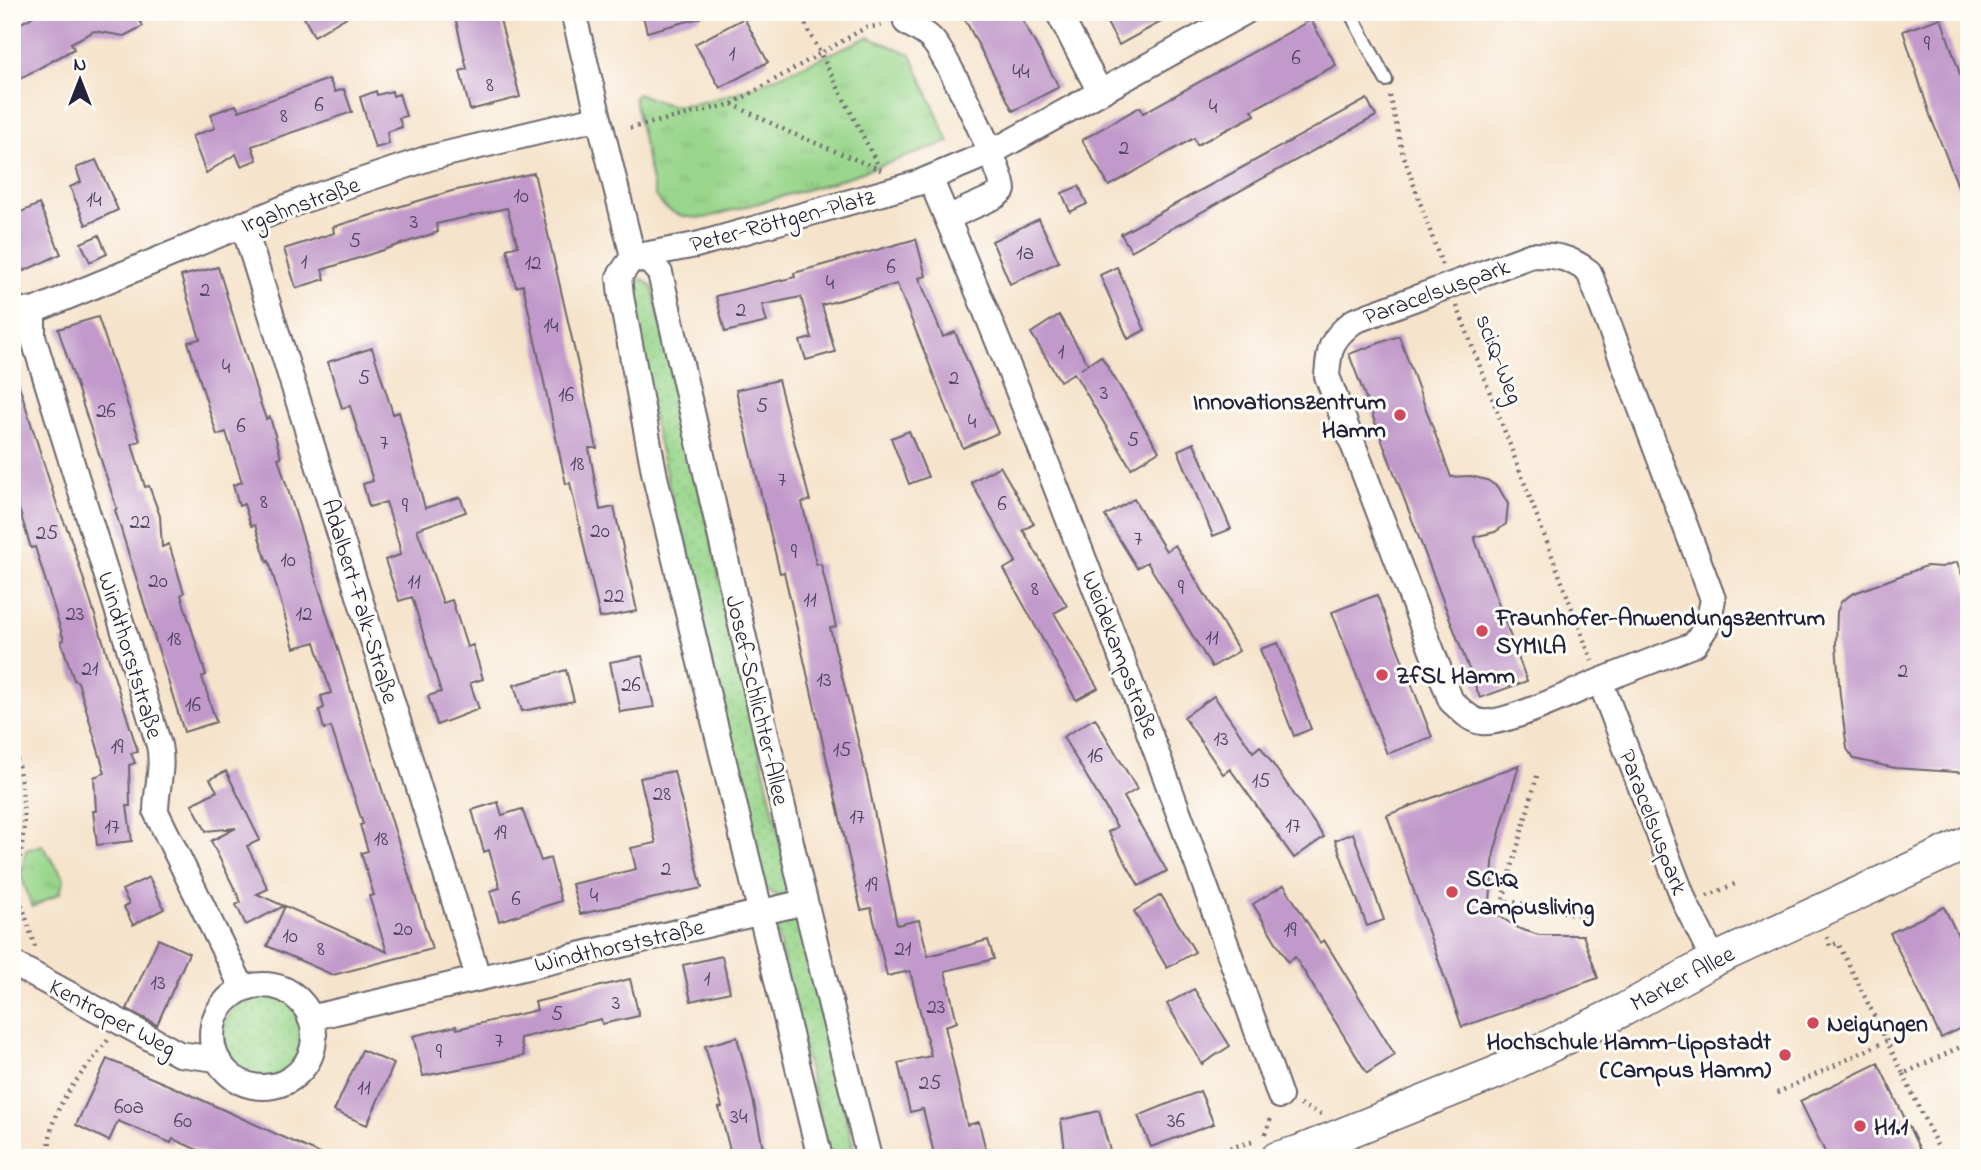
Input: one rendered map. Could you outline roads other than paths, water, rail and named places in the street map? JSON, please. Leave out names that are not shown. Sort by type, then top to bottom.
[{"type":"street","points":[[573,12],[633,257]]},
{"type":"street","points":[[1058,12],[1100,92]]},
{"type":"street","name":"Peter-Röttgen-Platz","points":[[633,257],[696,245],[930,178],[1000,148],[1245,12]]},
{"type":"street","points":[[906,22],[934,41],[1000,148],[1004,182],[1003,190],[996,196],[947,218],[930,178]]},
{"type":"street","name":"Irgahnstraße","points":[[23,310],[301,201],[429,159],[597,118]]},
{"type":"street","name":"Weidekampstraße","points":[[947,218],[1056,484],[1149,727],[1280,1096]]},
{"type":"street","name":"Adalbert-Falk-Straße","points":[[243,224],[478,977]]},
{"type":"street","name":"Paracelsuspark","points":[[1532,256],[1556,256],[1575,260],[1588,272],[1713,599],[1708,624],[1695,644],[1600,681],[1505,719],[1483,723],[1473,719],[1451,701],[1327,376],[1328,355],[1335,335],[1353,321],[1532,256]]},
{"type":"street","name":"Josef-Schlichter-Allee","points":[[820,1158],[653,464],[619,277],[623,267],[633,257],[650,262],[660,273],[805,902],[869,1158]]},
{"type":"street","name":"Windthorststraße","points":[[23,310],[159,745],[163,766],[156,790],[156,812],[243,989]]},
{"type":"street","name":"Paracelsuspark","points":[[1600,681],[1686,905],[1714,960]]},
{"type":"street","name":"Marker Allee","points":[[1277,1158],[1495,1073],[1625,1009],[1714,960],[1969,842]]},
{"type":"street","name":"Windthorststraße","points":[[310,1018],[805,902]]},
{"type":"street","name":"Kentroper Weg","points":[[12,963],[179,1054],[216,1059]]},
{"type":"street","points":[[265,985],[279,988],[301,1002],[310,1018],[314,1039],[311,1052],[298,1072],[288,1080],[265,1087],[253,1086],[228,1073],[216,1059],[212,1037],[213,1023],[227,999],[243,989],[265,985]]},
{"type":"lane","points":[[1350,12],[1386,80]]},
{"type":"place","name":"Innovationszentrum Hamm","points":[[1400,415]]},
{"type":"place","name":"Fraunhofer-Anwendungszentrum SYMILA","points":[[1482,631]]},
{"type":"place","name":"ZfSL Hamm","points":[[1382,675]]},
{"type":"place","name":"SCI:Q Campusliving","points":[[1452,892]]},
{"type":"place","name":"Neigungen","points":[[1813,1023]]},
{"type":"place","name":"Hochschule Hamm-Lippstadt (Campus Hamm)","points":[[1785,1055]]},
{"type":"place","name":"H1.1","points":[[1860,1126]]}]
